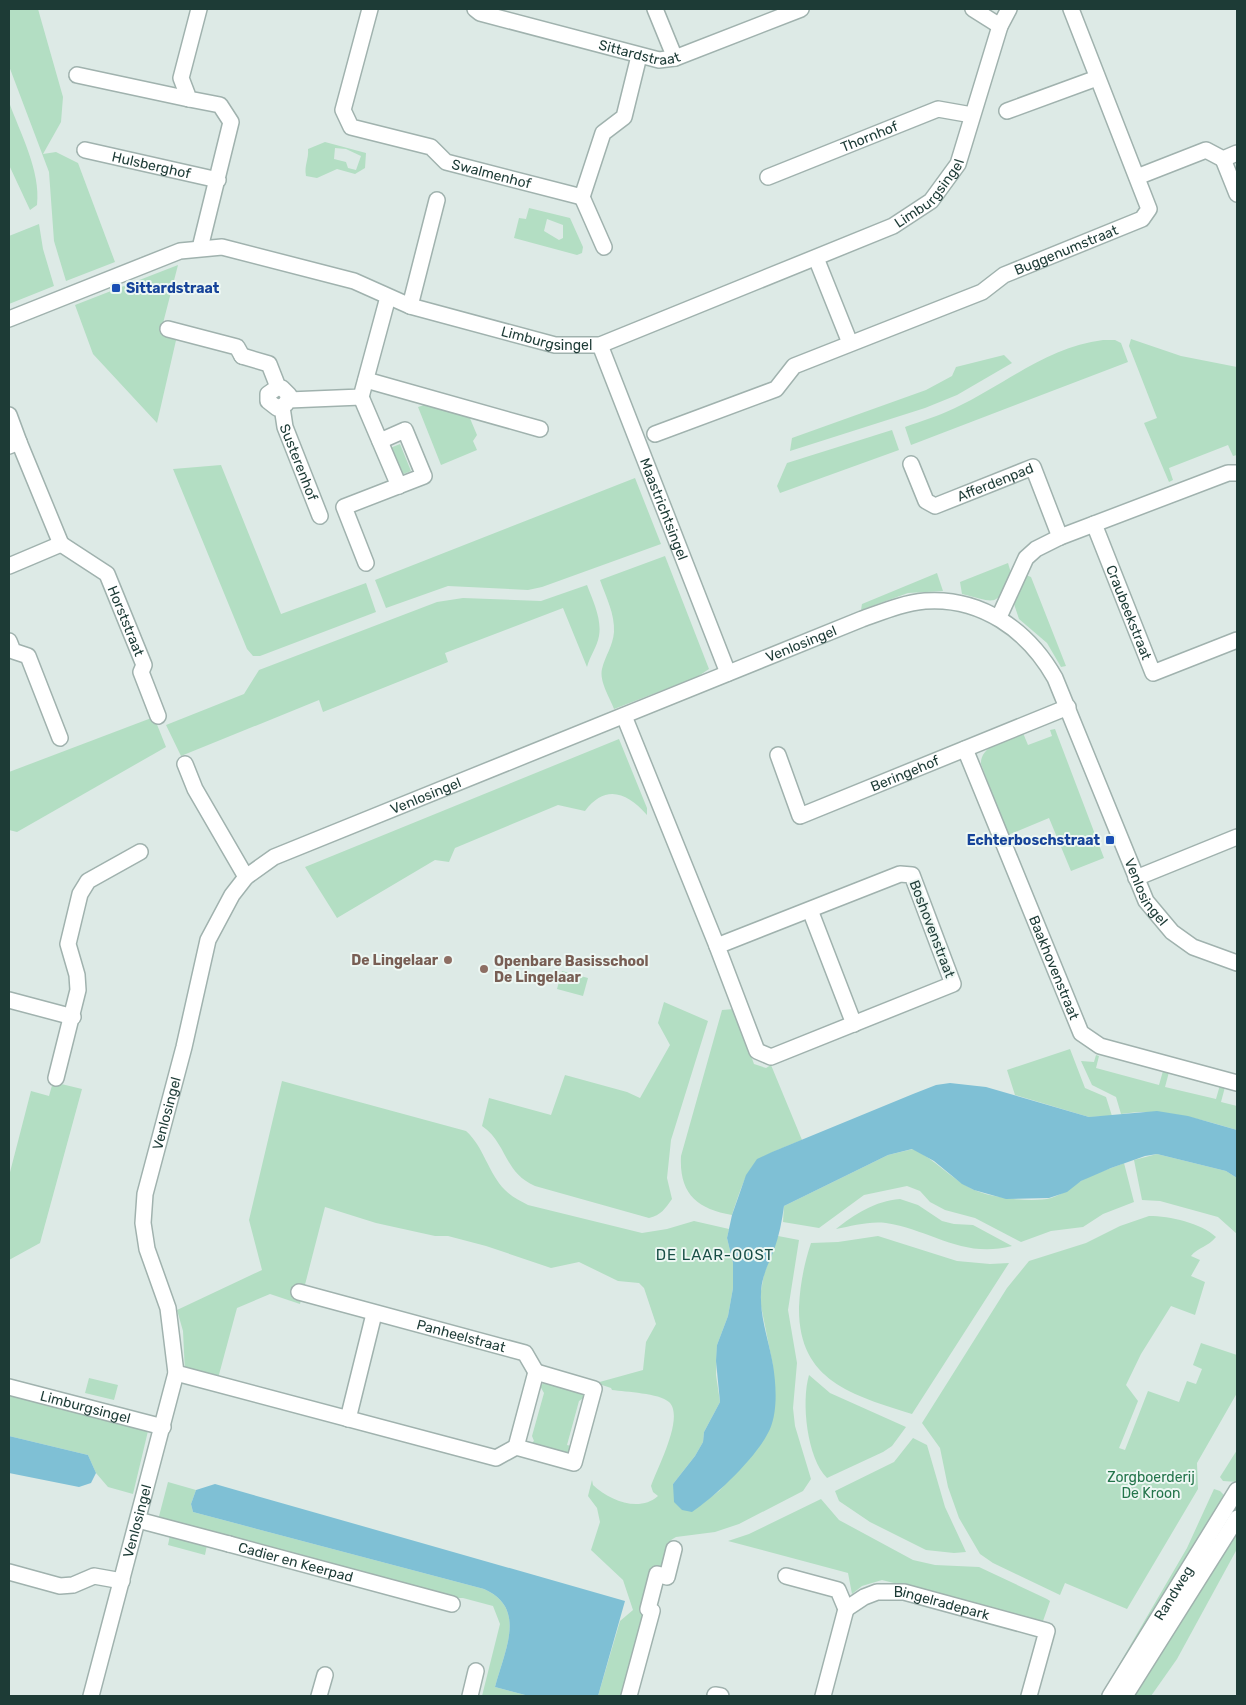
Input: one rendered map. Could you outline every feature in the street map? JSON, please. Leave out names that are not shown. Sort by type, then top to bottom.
[{"type":"street","points":[[189,99],[181,78],[199,9]]},
{"type":"street","name":"Swalmenhof","points":[[370,9],[343,110],[352,127],[431,147],[446,162],[582,197]]},
{"type":"street","name":"Sittardstraat","points":[[475,9],[480,13],[659,60],[675,58],[801,9]]},
{"type":"street","points":[[655,9],[675,58]]},
{"type":"street","points":[[973,9],[1000,26]]},
{"type":"street","name":"Limburgsingel","points":[[9,319],[180,251],[222,247],[354,281],[410,306],[555,345],[600,345],[894,226],[931,201],[958,164],[1000,26],[1009,9]]},
{"type":"street","name":"Buggenumstraat","points":[[655,434],[776,389],[794,366],[982,292],[1004,275],[1142,220],[1149,209],[1071,9]]},
{"type":"street","points":[[604,247],[582,197],[602,133],[624,116],[639,56]]},
{"type":"street","points":[[77,75],[220,105],[231,122],[200,248]]},
{"type":"street","points":[[1007,111],[1097,78]]},
{"type":"street","name":"Thornhof","points":[[768,177],[938,109],[972,115]]},
{"type":"street","name":"Hulsberghof","points":[[84,150],[218,180]]},
{"type":"street","points":[[1137,177],[1206,150],[1230,156],[1237,194]]},
{"type":"street","points":[[410,306],[436,200]]},
{"type":"street","points":[[816,258],[850,343]]},
{"type":"street","points":[[388,297],[361,397],[399,486]]},
{"type":"street","name":"Susterenhof","points":[[168,328],[237,347],[242,356],[269,364],[278,387],[286,391],[285,427],[320,516]]},
{"type":"street","name":"Maastrichtsingel","points":[[600,345],[728,674]]},
{"type":"street","points":[[366,380],[540,428]]},
{"type":"street","points":[[285,404],[361,397]]},
{"type":"street","points":[[9,415],[14,444],[61,544],[9,566]]},
{"type":"street","points":[[366,563],[344,507],[424,476],[405,430],[380,441]]},
{"type":"street","name":"Afferdenpad","points":[[911,464],[926,501],[935,506],[1033,467],[1060,537]]},
{"type":"street","points":[[999,617],[1026,558],[1036,549],[1060,537],[1228,473],[1237,473]]},
{"type":"street","name":"Craubeekstraat","points":[[1094,524],[1153,673],[1237,640]]},
{"type":"street","name":"Horststraat","points":[[61,544],[107,574],[144,665],[141,672],[158,716]]},
{"type":"street","name":"Venlosingel","points":[[91,1696],[176,1373],[168,1308],[147,1249],[143,1223],[145,1194],[184,1047],[208,940],[232,896],[246,877],[274,857],[898,607],[925,601],[953,603],[975,607],[999,617],[1026,638],[1045,659],[1068,707],[1146,900],[1172,932],[1193,947],[1237,963]]},
{"type":"street","points":[[9,641],[13,651],[28,656],[60,738]]},
{"type":"street","name":"Beringehof","points":[[778,755],[800,816],[1068,707]]},
{"type":"street","name":"Boshovenstraat","points":[[624,716],[717,946],[757,1051],[771,1057],[953,984],[912,875],[900,874],[717,946]]},
{"type":"street","name":"Baakhovenstraat","points":[[965,750],[1081,1033],[1100,1046],[1237,1083]]},
{"type":"street","points":[[185,764],[195,789],[246,877]]},
{"type":"street","points":[[1136,878],[1237,837]]},
{"type":"street","points":[[56,1078],[73,1017],[78,990],[78,975],[68,944],[80,894],[88,881],[140,852]]},
{"type":"street","points":[[810,910],[854,1024]]},
{"type":"street","points":[[9,1000],[73,1017]]},
{"type":"street","name":"Panheelstraat","points":[[299,1292],[374,1314],[525,1353],[536,1372]]},
{"type":"street","points":[[348,1419],[374,1314]]},
{"type":"street","points":[[176,1373],[496,1458],[516,1447],[574,1463],[594,1389],[536,1372],[516,1447]]},
{"type":"street","name":"Limburgsingel","points":[[9,1387],[163,1427]]},
{"type":"street","name":"Randweg","points":[[1110,1696],[1236,1494]]},
{"type":"street","name":"Randweg","points":[[1125,1696],[1237,1518]]},
{"type":"street","name":"Cadier en Keerpad","points":[[138,1520],[452,1604]]},
{"type":"street","points":[[629,1696],[652,1611],[648,1610],[657,1574],[667,1577],[674,1549]]},
{"type":"street","points":[[9,1572],[60,1586],[72,1585],[94,1576],[122,1581]]},
{"type":"street","points":[[786,1576],[838,1590],[846,1608],[823,1696]]},
{"type":"street","name":"Bingelradepark","points":[[846,1608],[864,1597],[877,1592],[904,1592],[1047,1632],[1029,1696]]},
{"type":"street","points":[[470,1696],[476,1672]]},
{"type":"street","points":[[319,1696],[325,1675]]},
{"type":"green space","points":[[9,9],[38,9],[63,97],[61,122],[43,154],[56,152],[78,163],[115,262],[66,281],[54,241],[49,172],[9,66]]},
{"type":"green space","points":[[9,102],[29,152],[36,179],[37,205],[30,210],[9,165]]},
{"type":"green space","points":[[325,142],[366,153],[365,168],[355,174],[337,169],[317,178],[306,176],[308,149]],"holes":[[[335,148],[346,149],[361,156],[356,170],[348,168],[346,162],[334,159]]]},
{"type":"green space","points":[[529,208],[570,218],[583,247],[582,253],[577,255],[514,238],[519,218],[526,219]],"holes":[[[547,219],[563,225],[563,238],[559,240],[544,231]]]},
{"type":"green space","points":[[39,224],[43,249],[54,286],[9,304],[9,236]]},
{"type":"green space","points":[[178,265],[161,331],[177,336],[157,423],[93,354],[75,305]]},
{"type":"green space","points":[[1131,339],[1181,356],[1237,367],[1237,455],[1233,456],[1228,445],[1169,468],[1173,480],[1169,482],[1144,423],[1157,418],[1129,346]]},
{"type":"green space","points":[[1103,340],[1115,340],[1121,343],[1128,362],[911,445],[905,427],[955,408],[1026,368],[1063,350]]},
{"type":"green space","points":[[1004,355],[1012,363],[957,395],[925,408],[790,451],[792,438],[926,390],[952,376],[956,367]]},
{"type":"green space","points":[[430,403],[469,416],[477,435],[473,441],[477,450],[441,465],[418,407]]},
{"type":"green space","points":[[892,430],[899,450],[780,493],[777,486],[787,463]]},
{"type":"green space","points":[[400,444],[411,471],[401,475],[390,448]]},
{"type":"green space","points":[[221,465],[281,614],[366,583],[376,612],[260,656],[253,656],[247,649],[173,469]]},
{"type":"green space","points":[[635,478],[661,544],[542,587],[528,590],[448,586],[386,608],[375,580]]},
{"type":"green space","points":[[665,556],[709,669],[697,677],[614,709],[603,684],[601,674],[612,642],[614,625],[610,606],[600,580]]},
{"type":"green space","points":[[1008,563],[1011,573],[998,598],[989,600],[962,594],[960,582]]},
{"type":"green space","points":[[937,573],[943,591],[908,593],[861,610],[862,604]]},
{"type":"green space","points":[[1026,575],[1031,577],[1066,666],[1061,667],[1047,643],[1019,619],[1014,604]]},
{"type":"green space","points":[[587,585],[596,610],[600,630],[587,667],[563,608],[445,653],[448,662],[323,712],[319,700],[181,756],[166,725],[244,694],[259,670],[437,602],[463,598],[541,601]]},
{"type":"green space","points":[[154,717],[166,747],[17,832],[9,830],[9,772]]},
{"type":"green space","points":[[1055,729],[1104,858],[1071,871],[1049,818],[1008,835],[981,764],[985,752],[996,743],[1023,733],[1028,745],[1052,736],[1050,730]]},
{"type":"green space","points":[[619,739],[647,808],[647,815],[632,801],[616,794],[600,797],[585,811],[558,805],[455,848],[449,862],[435,860],[337,918],[305,867]]},
{"type":"green space","points":[[562,971],[588,978],[583,996],[557,989]]},
{"type":"green space","points":[[664,1002],[708,1021],[671,1140],[667,1178],[672,1199],[667,1206],[660,1213],[649,1218],[535,1186],[517,1174],[496,1141],[482,1126],[489,1098],[551,1115],[565,1075],[627,1092],[640,1098],[670,1045],[658,1023]]},
{"type":"green space","points":[[734,1009],[754,1064],[766,1068],[771,1065],[802,1140],[771,1153],[754,1165],[743,1183],[732,1215],[709,1209],[693,1198],[683,1180],[681,1156],[722,1010]]},
{"type":"green space","points":[[1070,1049],[1085,1088],[1106,1097],[1112,1116],[1089,1117],[1015,1095],[1007,1070]]},
{"type":"green space","points":[[1096,1055],[1099,1056],[1096,1068],[1159,1085],[1163,1071],[1169,1072],[1165,1087],[1216,1099],[1220,1085],[1225,1087],[1221,1102],[1237,1106],[1237,1130],[1195,1118],[1166,1113],[1136,1112],[1121,1114],[1116,1097],[1092,1085],[1081,1061],[1094,1062]]},
{"type":"green space","points":[[282,1081],[466,1131],[472,1137],[499,1183],[510,1195],[528,1205],[642,1233],[667,1229],[694,1221],[729,1229],[727,1238],[733,1263],[733,1288],[728,1316],[717,1345],[716,1375],[720,1402],[704,1432],[703,1442],[695,1456],[673,1484],[692,1511],[719,1491],[746,1461],[774,1410],[773,1366],[761,1306],[761,1291],[764,1274],[778,1236],[799,1240],[788,1310],[797,1363],[793,1408],[795,1426],[811,1479],[803,1491],[739,1524],[715,1532],[676,1537],[671,1540],[626,1696],[598,1696],[620,1621],[633,1610],[623,1580],[591,1550],[600,1522],[597,1508],[588,1496],[592,1480],[593,1485],[607,1495],[624,1502],[642,1504],[658,1496],[653,1492],[651,1486],[672,1430],[673,1409],[669,1402],[664,1399],[642,1393],[612,1390],[596,1383],[643,1370],[646,1342],[656,1324],[644,1288],[639,1283],[618,1281],[579,1262],[551,1268],[486,1246],[448,1236],[435,1236],[376,1223],[325,1207],[300,1304],[270,1294],[237,1308],[217,1382],[185,1373],[183,1331],[177,1310],[262,1270],[249,1220]]},
{"type":"green space","points":[[53,1082],[82,1089],[40,1243],[9,1260],[9,1176],[31,1091],[49,1096]]},
{"type":"green space","points":[[913,1149],[972,1189],[989,1195],[1023,1200],[1051,1198],[1086,1178],[1124,1163],[1134,1202],[1103,1214],[1083,1227],[1051,1231],[1021,1242],[975,1218],[945,1210],[930,1202],[920,1191],[907,1186],[864,1195],[819,1228],[783,1222],[784,1206],[888,1155]]},
{"type":"green space","points":[[1157,1154],[1226,1171],[1237,1178],[1237,1234],[1218,1217],[1160,1201],[1142,1200],[1134,1160]]},
{"type":"green space","points":[[900,1199],[918,1205],[942,1221],[973,1225],[1012,1246],[978,1249],[886,1223],[867,1223],[836,1229],[850,1218],[874,1205]]},
{"type":"green space","name":"Zorgboerderij De Kroon","points":[[1149,1216],[1185,1221],[1210,1232],[1216,1237],[1191,1256],[1200,1260],[1191,1276],[1205,1282],[1195,1315],[1171,1306],[1141,1354],[1126,1385],[1138,1401],[1119,1448],[1125,1450],[1148,1391],[1179,1402],[1187,1381],[1196,1384],[1202,1369],[1193,1365],[1201,1343],[1237,1355],[1237,1393],[1197,1463],[1198,1489],[1127,1609],[1065,1583],[1060,1595],[993,1563],[980,1554],[959,1518],[948,1487],[940,1448],[922,1423],[1007,1288],[1029,1261],[1086,1243],[1120,1226]]},
{"type":"green space","points":[[878,1236],[957,1261],[990,1264],[1009,1263],[912,1414],[869,1400],[833,1381],[818,1368],[808,1352],[801,1332],[800,1291],[811,1243],[838,1242]]},
{"type":"green space","points":[[809,1375],[830,1393],[906,1427],[892,1446],[883,1452],[827,1478],[820,1469],[810,1444],[806,1414]]},
{"type":"green space","points":[[89,1378],[118,1385],[114,1400],[85,1393]]},
{"type":"green space","points":[[545,1382],[582,1392],[585,1397],[579,1401],[567,1445],[571,1446],[570,1452],[564,1455],[529,1445],[534,1441],[532,1436],[544,1393],[540,1386]]},
{"type":"green space","points":[[9,1393],[148,1431],[133,1494],[108,1487],[96,1473],[88,1455],[9,1436]]},
{"type":"green space","points":[[913,1438],[927,1445],[945,1507],[966,1552],[954,1553],[926,1550],[870,1522],[839,1501],[835,1491],[894,1462]]},
{"type":"green space","points":[[1237,1450],[1237,1482],[1223,1481],[1220,1477]]},
{"type":"green space","points":[[168,1482],[196,1490],[191,1504],[193,1512],[484,1589],[497,1597],[506,1607],[509,1619],[507,1646],[495,1687],[529,1696],[482,1696],[500,1624],[493,1606],[463,1598],[445,1598],[158,1520]]},
{"type":"green space","points":[[1214,1489],[1220,1491],[1225,1496],[1113,1682],[1110,1680],[1187,1548]]},
{"type":"green space","points":[[821,1499],[839,1520],[913,1560],[935,1565],[979,1567],[1047,1599],[1050,1601],[1043,1621],[882,1580],[862,1586],[852,1594],[848,1573],[728,1541],[749,1534]]},
{"type":"green space","points":[[1237,1527],[1237,1549],[1177,1659],[1151,1696],[1133,1696]]},
{"type":"green space","points":[[170,1535],[207,1545],[205,1555],[168,1545]]},
{"type":"water","points":[[950,1083],[986,1087],[1089,1117],[1157,1111],[1188,1116],[1237,1130],[1237,1178],[1226,1171],[1157,1154],[1145,1156],[1111,1168],[1081,1181],[1067,1192],[1049,1198],[1006,1199],[974,1190],[962,1184],[934,1161],[912,1149],[888,1155],[784,1206],[779,1234],[761,1288],[763,1321],[775,1380],[776,1397],[773,1422],[764,1440],[747,1463],[725,1485],[692,1512],[682,1510],[674,1502],[673,1484],[695,1456],[703,1442],[704,1432],[720,1402],[716,1361],[717,1345],[728,1316],[733,1288],[733,1263],[727,1238],[732,1215],[746,1175],[757,1159],[772,1152],[936,1085]]},
{"type":"water","points":[[9,1436],[88,1455],[96,1473],[91,1483],[79,1487],[9,1473]]},
{"type":"water","points":[[215,1484],[625,1601],[598,1696],[529,1696],[495,1687],[507,1646],[509,1632],[509,1619],[506,1607],[497,1597],[484,1589],[193,1512],[191,1504],[196,1490]]},
{"type":"place","name":"Sittardstraat","points":[[116,288]]},
{"type":"place","name":"Echterboschstraat","points":[[1110,840]]},
{"type":"place","name":"De Lingelaar","points":[[448,960]]},
{"type":"place","name":"Openbare Basisschool De Lingelaar","points":[[484,969]]},
{"type":"district","name":"DE LAAR-OOST","points":[[715,1255]]}]
